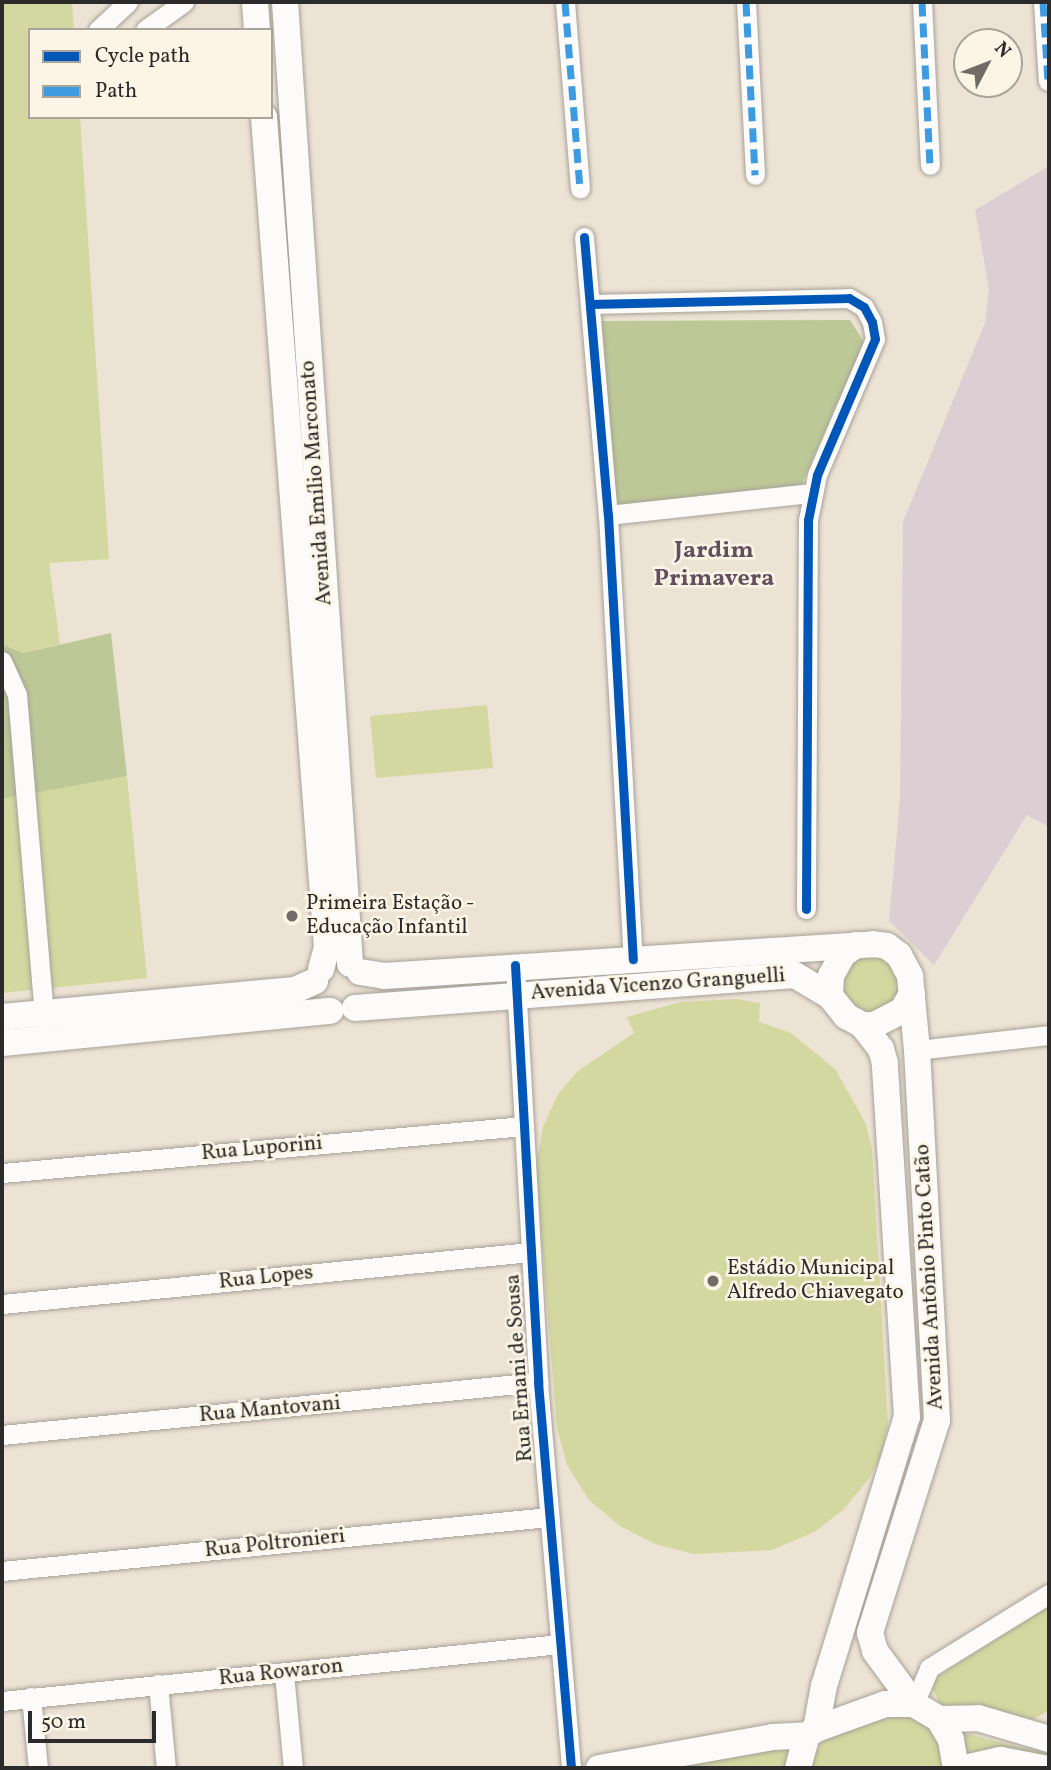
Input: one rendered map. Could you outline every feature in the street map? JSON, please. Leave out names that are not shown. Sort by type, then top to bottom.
[{"type":"main road","points":[[255,2],[257,28]]},
{"type":"main road","name":"Avenida Emílio Marconato","points":[[285,2],[355,968]]},
{"type":"main road","name":"Avenida Emílio Marconato","points":[[264,119],[327,947],[318,975]]},
{"type":"main road","points":[[856,945],[887,946],[899,955],[907,967],[912,994],[902,1011],[874,1025],[862,1025],[830,996],[837,962],[856,945]]},
{"type":"main road","name":"Avenida Vicenzo Granguelli","points":[[2,1017],[295,990],[335,962],[384,976],[515,965],[856,945]]},
{"type":"main road","points":[[318,975],[315,996],[343,1010],[364,995],[355,968]]},
{"type":"main road","name":"Avenida Vicenzo Granguelli","points":[[2,1043],[343,1010],[795,975],[830,996]]},
{"type":"main road","name":"Avenida Antônio Pinto Catão","points":[[912,994],[937,1420],[870,1633],[875,1651],[914,1704]]},
{"type":"main road","name":"Avenida Antônio Pinto Catão","points":[[798,1768],[812,1732],[907,1417],[885,1063],[881,1049],[862,1025]]},
{"type":"main road","points":[[598,1768],[812,1732],[885,1704],[914,1704],[939,1719],[951,1740],[957,1768]]},
{"type":"main road","points":[[939,1719],[978,1718],[1045,1734]]},
{"type":"main road","points":[[965,1768],[1001,1760],[1043,1768]]},
{"type":"street","points":[[100,28],[128,2]]},
{"type":"street","points":[[148,28],[184,2]]},
{"type":"street","points":[[565,2],[580,188]]},
{"type":"street","points":[[746,2],[755,175]]},
{"type":"street","points":[[922,2],[930,165]]},
{"type":"street","points":[[1043,2],[1048,81]]},
{"type":"street","points":[[584,237],[608,515],[633,960]]},
{"type":"street","points":[[590,304],[849,298],[864,307],[875,339],[812,493],[806,550],[806,909]]},
{"type":"street","points":[[608,515],[812,493]]},
{"type":"street","points":[[2,661],[16,694],[44,1013]]},
{"type":"street","name":"Rua Ernani de Sousa","points":[[515,965],[538,1382],[571,1768]]},
{"type":"street","points":[[917,1050],[1049,1035]]},
{"type":"street","name":"Rua Luporini","points":[[2,1174],[523,1126]]},
{"type":"street","name":"Rua Lopes","points":[[2,1304],[530,1252]]},
{"type":"street","name":"Rua Mantovani","points":[[2,1435],[538,1382]]},
{"type":"street","name":"Rua Poltronieri","points":[[2,1571],[549,1517]]},
{"type":"street","points":[[914,1704],[929,1668],[1049,1594]]},
{"type":"street","name":"Rua Rowaron","points":[[2,1700],[560,1644]]},
{"type":"street","points":[[284,1673],[293,1768]]},
{"type":"street","points":[[158,1684],[166,1768]]},
{"type":"street","points":[[31,1697],[38,1768]]},
{"type":"shaded area","points":[[1049,166],[1049,827],[1027,815],[934,965],[889,921],[900,798],[903,522],[985,323],[989,289],[975,210]]},
{"type":"green space","points":[[2,2],[72,2],[74,28],[28,28],[28,119],[80,119],[109,559],[49,563],[60,644],[23,653],[2,644]]},
{"type":"green space","points":[[850,320],[864,342],[800,488],[614,507],[600,321]]},
{"type":"green space","points":[[111,633],[127,776],[2,799],[2,644],[23,653]]},
{"type":"green space","points":[[487,705],[493,768],[376,778],[370,716]]},
{"type":"green space","points":[[127,776],[147,978],[2,993],[2,799]]},
{"type":"green space","points":[[871,955],[882,957],[895,968],[900,984],[898,995],[887,1008],[871,1013],[860,1011],[847,1000],[842,984],[844,973],[855,960]]},
{"type":"green space","name":"Estádio Municipal Alfredo Chiavegato","points":[[737,999],[760,1003],[759,1022],[791,1033],[835,1069],[865,1122],[872,1149],[888,1424],[882,1454],[868,1480],[843,1510],[814,1532],[772,1550],[694,1554],[655,1544],[620,1526],[589,1500],[567,1465],[557,1428],[536,1167],[543,1127],[558,1094],[578,1071],[634,1033],[627,1017],[681,1002]]},
{"type":"green space","points":[[1049,1605],[1049,1710],[1029,1722],[940,1704],[929,1682]]},
{"type":"green space","points":[[896,1713],[916,1713],[943,1736],[945,1768],[808,1768],[821,1743],[839,1731]]},
{"type":"green space","points":[[960,1732],[1049,1755],[1049,1761],[998,1747],[963,1759]]},
{"type":"green space","points":[[787,1747],[792,1768],[632,1768]]},
{"type":"marked path","points":[[565,2],[580,188]]},
{"type":"marked path","points":[[746,2],[755,175]]},
{"type":"marked path","points":[[922,2],[930,165]]},
{"type":"marked path","points":[[1043,2],[1048,81]]},
{"type":"cycle path","points":[[584,237],[608,515],[633,959]]},
{"type":"cycle path","points":[[590,304],[849,298],[864,307],[872,322],[875,339],[817,475],[808,520],[806,909]]},
{"type":"cycle path","points":[[515,965],[538,1382],[571,1768]]},
{"type":"place","name":"Primeira Estação - Educação Infantil","points":[[292,916]]},
{"type":"place","name":"Estádio Municipal Alfredo Chiavegato","points":[[713,1281]]},
{"type":"district","name":"Jardim Primavera","points":[[714,566]]}]
